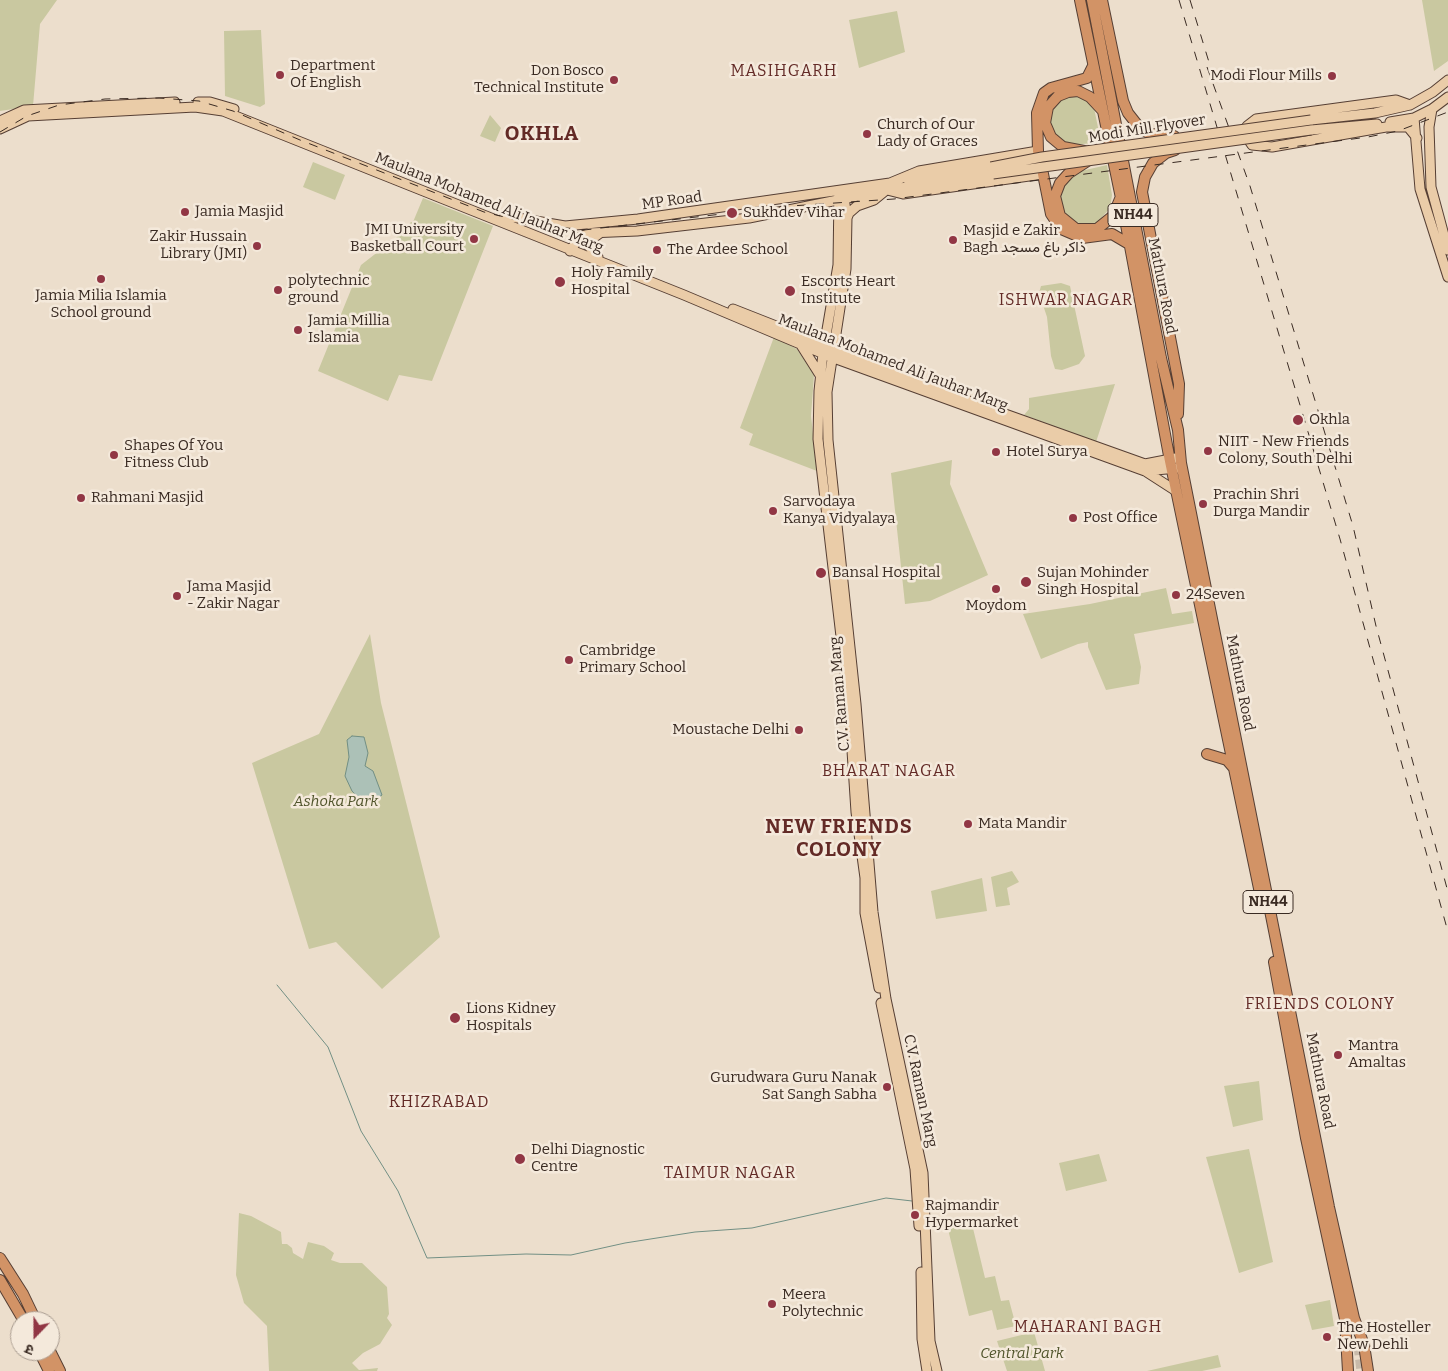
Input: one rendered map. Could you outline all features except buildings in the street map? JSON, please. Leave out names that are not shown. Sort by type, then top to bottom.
[{"type":"highway","name":"Mathura Road","points":[[1080,0],[1130,244],[1170,465],[1269,939],[1317,1194],[1349,1319],[1364,1345],[1368,1371]]},
{"type":"highway","name":"Mathura Road","points":[[1092,0],[1161,358],[1178,430],[1182,467],[1330,1207],[1349,1319],[1348,1371]]},
{"type":"highway","points":[[1102,0],[1123,101],[1128,114],[1139,127],[1150,134],[1190,136]]},
{"type":"highway","points":[[1038,151],[1037,113],[1044,94],[1051,88],[1087,78],[1092,72],[1093,63]]},
{"type":"highway","points":[[1103,112],[1090,96],[1078,91],[1063,93],[1050,103],[1045,117],[1048,133],[1054,141],[1063,147],[1088,156],[1060,183],[1055,196],[1060,216],[1076,229],[1090,230],[1103,226],[1116,210],[1121,198]]},
{"type":"highway","points":[[1178,430],[1179,384],[1142,192],[1145,177],[1153,163],[1166,153],[1185,146]]},
{"type":"highway","points":[[1043,174],[1051,214],[1061,229],[1082,238],[1112,234],[1130,244]]},
{"type":"highway","points":[[1207,754],[1227,760],[1233,767]]},
{"type":"highway","points":[[0,1258],[23,1294],[31,1311]]},
{"type":"highway","points":[[0,1280],[18,1311]]},
{"type":"main road","name":"Modi Mill Flyover","points":[[1088,156],[1190,136],[1375,113],[1410,105],[1433,92],[1448,80]]},
{"type":"main road","points":[[1395,127],[1404,121],[1432,110],[1448,97]]},
{"type":"main road","points":[[1410,105],[1396,100],[1256,119],[1251,122],[1246,131],[1246,136],[1252,145],[1272,147],[1395,127],[1408,127],[1417,138]]},
{"type":"main road","name":"Maulana Mohamed Ali Jauhar Marg","points":[[0,121],[24,110],[150,103],[210,102],[223,105],[336,154]]},
{"type":"main road","name":"Maulana Mohamed Ali Jauhar Marg","points":[[0,129],[28,116],[204,108],[243,118],[571,248],[799,343],[827,351],[851,365],[1145,471],[1170,465],[1181,456]]},
{"type":"main road","points":[[1432,110],[1429,127],[1431,186],[1448,250]]},
{"type":"main road","points":[[1414,118],[1420,189],[1448,276]]},
{"type":"main road","name":"Modi Mill Flyover","points":[[888,186],[1042,157],[1088,156],[1185,146],[1261,135],[1404,121]]},
{"type":"main road","points":[[842,195],[888,186],[919,171],[1038,151],[1043,174],[903,194],[888,186]]},
{"type":"main road","points":[[810,207],[825,204],[844,218],[857,206],[874,200],[888,186]]},
{"type":"main road","name":"MP Road","points":[[503,221],[512,217],[574,226],[842,195]]},
{"type":"main road","name":"MP Road","points":[[579,238],[588,233],[637,231],[749,218],[810,207],[842,195]]},
{"type":"main road","name":"C.V. Raman Marg","points":[[842,195],[846,268],[827,351],[824,377],[828,440],[856,704],[873,912],[886,999],[923,1173],[927,1371]]},
{"type":"main road","points":[[571,248],[579,238],[574,226]]},
{"type":"main road","points":[[598,257],[588,245],[593,237],[602,232]]},
{"type":"main road","name":"Maulana Mohamed Ali Jauhar Marg","points":[[571,248],[598,257],[827,351],[1145,464],[1182,467]]},
{"type":"main road","points":[[799,343],[824,377],[851,365]]},
{"type":"main road","points":[[1145,471],[1176,491]]},
{"type":"main road","points":[[1349,1319],[1355,1346]]},
{"type":"main road","name":"C.V. Raman Marg","points":[[927,1350],[937,1371]]},
{"type":"green space","points":[[0,0],[57,0],[40,24],[33,106],[0,111]]},
{"type":"green space","points":[[1422,0],[1448,0],[1448,61],[1434,71]]},
{"type":"green space","points":[[897,11],[905,52],[859,68],[849,20]]},
{"type":"green space","points":[[261,30],[265,104],[260,107],[225,96],[224,31]]},
{"type":"green space","points":[[1072,95],[1087,100],[1094,108],[1101,142],[1074,145],[1062,142],[1050,127],[1049,117],[1052,107],[1063,97]]},
{"type":"green space","points":[[490,115],[501,128],[495,142],[480,136]]},
{"type":"green space","points":[[313,162],[345,175],[335,200],[303,187]]},
{"type":"green space","points":[[1107,165],[1112,195],[1110,208],[1097,223],[1088,225],[1071,221],[1061,207],[1061,190],[1067,180],[1081,171]]},
{"type":"green space","points":[[423,198],[493,226],[432,381],[399,375],[388,401],[318,371],[361,265],[413,222]]},
{"type":"green space","points":[[1061,283],[1070,286],[1085,356],[1079,364],[1062,370],[1055,369],[1051,356],[1047,317],[1039,293],[1041,286]]},
{"type":"green space","points":[[774,337],[797,349],[814,375],[811,416],[817,471],[749,445],[753,434],[740,428]]},
{"type":"green space","points":[[1115,384],[1096,442],[1024,415],[1029,409],[1029,398]]},
{"type":"green space","points":[[952,460],[950,484],[988,575],[930,601],[905,604],[891,473]]},
{"type":"green space","points":[[1166,588],[1172,614],[1192,611],[1194,623],[1134,634],[1141,667],[1139,684],[1106,690],[1088,647],[1088,642],[1078,644],[1041,659],[1023,614],[1090,604]]},
{"type":"green space","name":"Ashoka Park","points":[[370,634],[381,703],[440,937],[382,989],[336,942],[309,949],[252,763],[319,734]]},
{"type":"green space","points":[[1012,871],[1019,882],[1007,888],[1010,905],[996,907],[991,877]]},
{"type":"green space","points":[[982,878],[987,911],[936,919],[931,891]]},
{"type":"green space","points":[[1259,1081],[1263,1120],[1233,1127],[1224,1086]]},
{"type":"green space","points":[[1249,1149],[1273,1262],[1239,1273],[1206,1157]]},
{"type":"green space","points":[[1099,1154],[1107,1181],[1066,1191],[1059,1163]]},
{"type":"green space","points":[[239,1213],[251,1216],[281,1232],[282,1244],[287,1244],[292,1248],[293,1253],[303,1259],[308,1242],[324,1246],[334,1253],[331,1260],[340,1263],[362,1263],[387,1287],[389,1314],[387,1318],[392,1325],[380,1344],[363,1353],[352,1363],[359,1370],[378,1368],[377,1371],[269,1371],[267,1326],[244,1303],[236,1275]]},
{"type":"green space","points":[[971,1220],[985,1278],[995,1276],[1001,1301],[1009,1300],[1016,1326],[997,1330],[992,1310],[969,1316],[947,1225]]},
{"type":"green space","points":[[1330,1300],[1334,1326],[1312,1330],[1305,1305]]},
{"type":"green space","name":"Central Park","points":[[1034,1332],[1045,1371],[1007,1371],[997,1341]]},
{"type":"green space","points":[[1218,1355],[1221,1367],[1202,1371],[1147,1371]]},
{"type":"shaded area","points":[[352,736],[364,737],[368,753],[365,766],[373,771],[382,795],[366,806],[352,791],[345,776],[349,757],[347,740]]},
{"type":"waterway","points":[[277,985],[328,1047],[361,1131],[398,1191],[427,1258],[526,1254],[571,1255],[625,1243],[695,1232],[752,1228],[886,1198],[912,1201]]},
{"type":"tunnel","points":[[1358,1346],[1361,1371]]},
{"type":"railway","points":[[1179,0],[1340,539],[1448,932]]},
{"type":"railway","points":[[1190,0],[1212,72]]},
{"type":"railway","points":[[1207,67],[1250,186],[1353,526],[1376,626],[1448,892]]},
{"type":"railway","points":[[0,132],[27,116],[59,105],[105,99],[159,98],[199,101],[233,111],[300,140],[484,212],[533,224],[584,230],[791,206],[894,199],[1368,137],[1398,131],[1448,112]]},
{"type":"place","name":"Department Of English","points":[[280,75]]},
{"type":"place","name":"Modi Flour Mills","points":[[1332,76]]},
{"type":"place","name":"Don Bosco Technical Institute","points":[[614,80]]},
{"type":"place","name":"Church of Our Lady of Graces","points":[[867,134]]},
{"type":"place","name":"Jamia Masjid","points":[[185,212]]},
{"type":"place","name":"Sukhdev Vihar","points":[[732,213]]},
{"type":"place","name":"JMI University Basketball Court","points":[[474,239]]},
{"type":"place","name":"Masjid e Zakir Bagh ذاکر باغ مسجد","points":[[953,240]]},
{"type":"place","name":"Zakir Hussain Library (JMI)","points":[[257,246]]},
{"type":"place","name":"The Ardee School","points":[[657,250]]},
{"type":"place","name":"Jamia Milia Islamia School ground","points":[[101,279]]},
{"type":"place","name":"Holy Family Hospital","points":[[560,282]]},
{"type":"place","name":"polytechnic ground","points":[[278,290]]},
{"type":"place","name":"Escorts Heart Institute","points":[[790,291]]},
{"type":"place","name":"Jamia Millia Islamia","points":[[298,330]]},
{"type":"place","name":"Okhla","points":[[1298,420]]},
{"type":"place","name":"NIIT - New Friends Colony, South Delhi","points":[[1208,451]]},
{"type":"place","name":"Hotel Surya","points":[[996,452]]},
{"type":"place","name":"Shapes Of You Fitness Club","points":[[114,455]]},
{"type":"place","name":"Rahmani Masjid","points":[[81,498]]},
{"type":"place","name":"Prachin Shri Durga Mandir","points":[[1203,504]]},
{"type":"place","name":"Sarvodaya Kanya Vidyalaya","points":[[773,511]]},
{"type":"place","name":"Post Office","points":[[1073,518]]},
{"type":"place","name":"Bansal Hospital","points":[[821,573]]},
{"type":"place","name":"Sujan Mohinder Singh Hospital","points":[[1026,582]]},
{"type":"place","name":"Moydom","points":[[996,589]]},
{"type":"place","name":"24Seven","points":[[1176,595]]},
{"type":"place","name":"Jama Masjid - Zakir Nagar","points":[[177,596]]},
{"type":"place","name":"Cambridge Primary School","points":[[569,660]]},
{"type":"place","name":"Moustache Delhi","points":[[799,730]]},
{"type":"place","name":"Mata Mandir","points":[[968,824]]},
{"type":"place","name":"Lions Kidney Hospitals","points":[[455,1018]]},
{"type":"place","name":"Mantra Amaltas","points":[[1338,1055]]},
{"type":"place","name":"Gurudwara Guru Nanak Sat Sangh Sabha","points":[[887,1087]]},
{"type":"place","name":"Delhi Diagnostic Centre","points":[[520,1159]]},
{"type":"place","name":"Rajmandir Hypermarket","points":[[915,1215]]},
{"type":"place","name":"Meera Polytechnic","points":[[772,1304]]},
{"type":"place","name":"The Hosteller New Dehli","points":[[1327,1337]]},
{"type":"district","name":"MASIHGARH","points":[[784,72]]},
{"type":"district","name":"OKHLA","points":[[542,134]]},
{"type":"district","name":"ISHWAR NAGAR","points":[[1066,301]]},
{"type":"district","name":"BHARAT NAGAR","points":[[889,772]]},
{"type":"district","name":"NEW FRIENDS COLONY","points":[[839,838]]},
{"type":"district","name":"FRIENDS COLONY","points":[[1320,1005]]},
{"type":"district","name":"KHIZRABAD","points":[[439,1103]]},
{"type":"district","name":"TAIMUR NAGAR","points":[[730,1174]]},
{"type":"district","name":"MAHARANI BAGH","points":[[1088,1328]]}]
